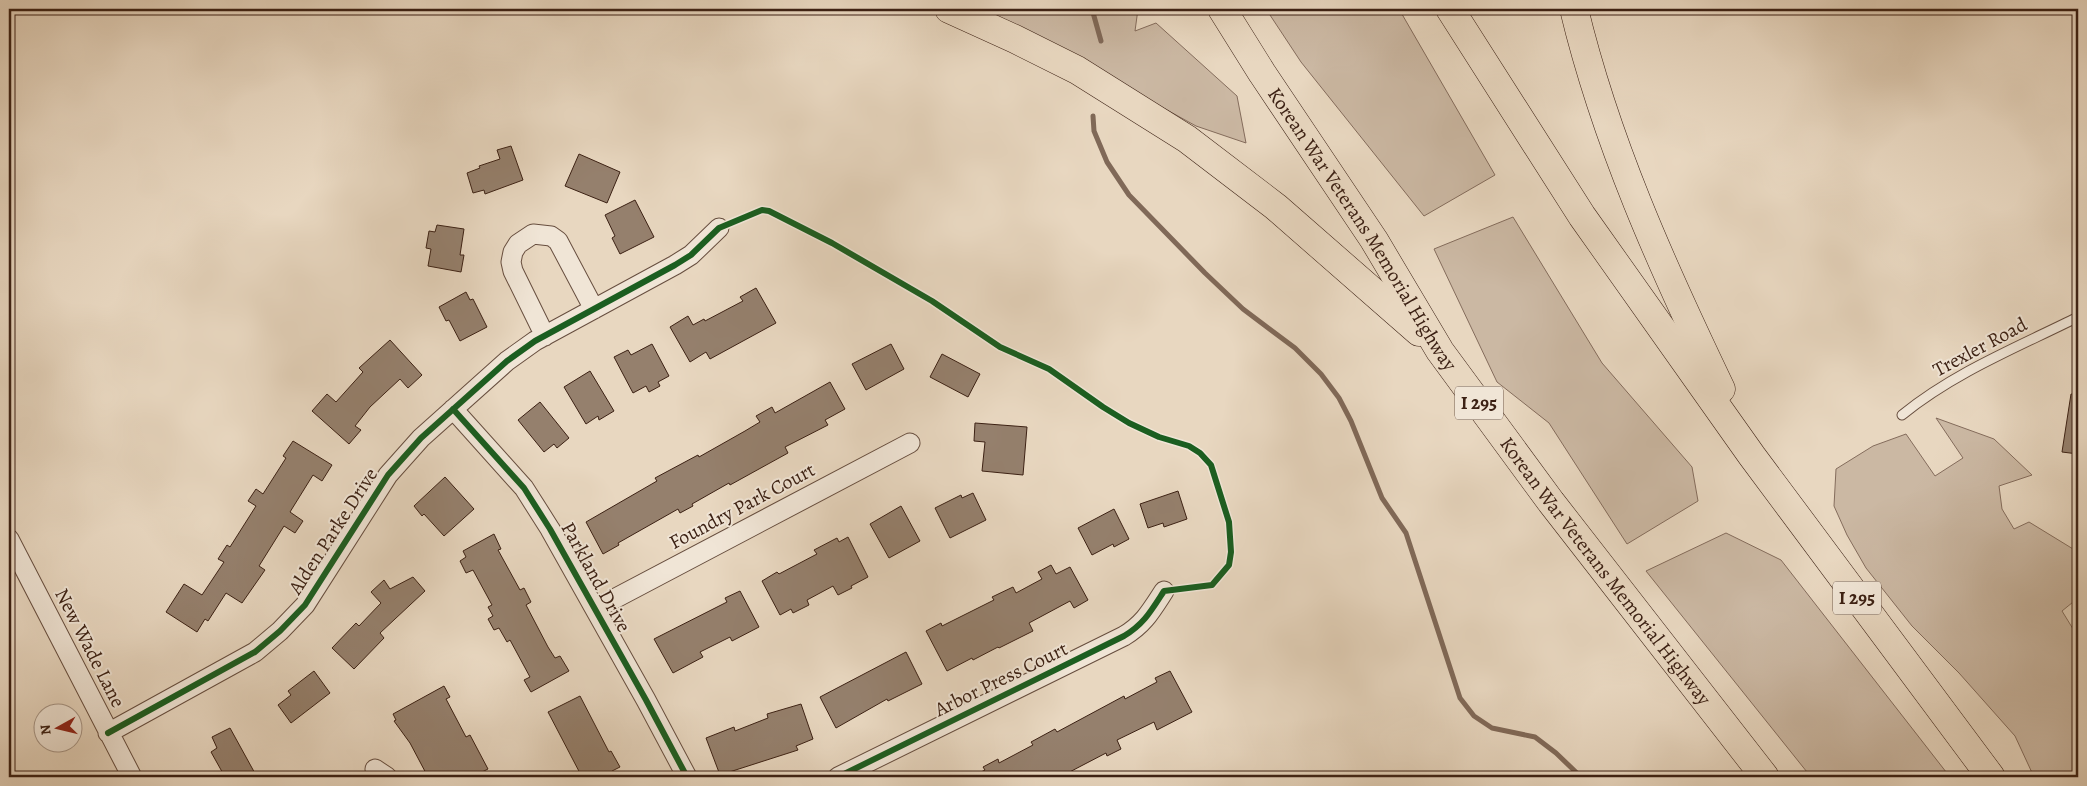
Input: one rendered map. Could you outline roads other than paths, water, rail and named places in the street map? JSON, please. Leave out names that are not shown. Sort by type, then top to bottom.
[{"type":"highway","points":[[950,9],[1015,38],[1077,70],[1187,139],[1276,207],[1440,351]]},
{"type":"highway","name":"Korean War Veterans Memorial Highway","points":[[1222,9],[1374,240],[1440,351],[1551,502],[1765,777]]},
{"type":"highway","name":"I 295","points":[[1450,9],[1582,216],[1752,456],[1991,777]]},
{"type":"highway","points":[[1574,9],[1613,140],[1648,233],[1752,456]]},
{"type":"street","name":"Alden Parke Drive","points":[[108,733],[255,652],[280,632],[304,605],[388,475],[421,438],[507,361],[545,336],[691,255],[719,228]]},
{"type":"street","points":[[545,336],[513,271],[511,262],[513,252],[518,244],[526,238],[542,234],[558,241],[594,308]]},
{"type":"street","name":"Parkland Drive","points":[[453,409],[524,488],[595,608],[687,777]]},
{"type":"street","name":"Foundry Park Court","points":[[595,608],[910,443]]},
{"type":"street","name":"New Wade Lane","points":[[9,539],[132,777]]},
{"type":"street","name":"Arbor Press Court","points":[[838,777],[1124,636],[1138,627],[1148,616],[1164,591]]},
{"type":"lane","name":"Trexler Road","points":[[1902,415],[1950,381],[1993,357],[2078,317]]},
{"type":"waterway","points":[[1092,9],[1101,41]]},
{"type":"waterway","points":[[1093,116],[1094,131],[1107,162],[1129,195],[1243,309],[1295,348],[1321,374],[1339,398],[1351,421],[1382,498],[1406,533],[1460,698],[1474,716],[1492,728],[1535,737],[1556,753],[1581,777]]}]
